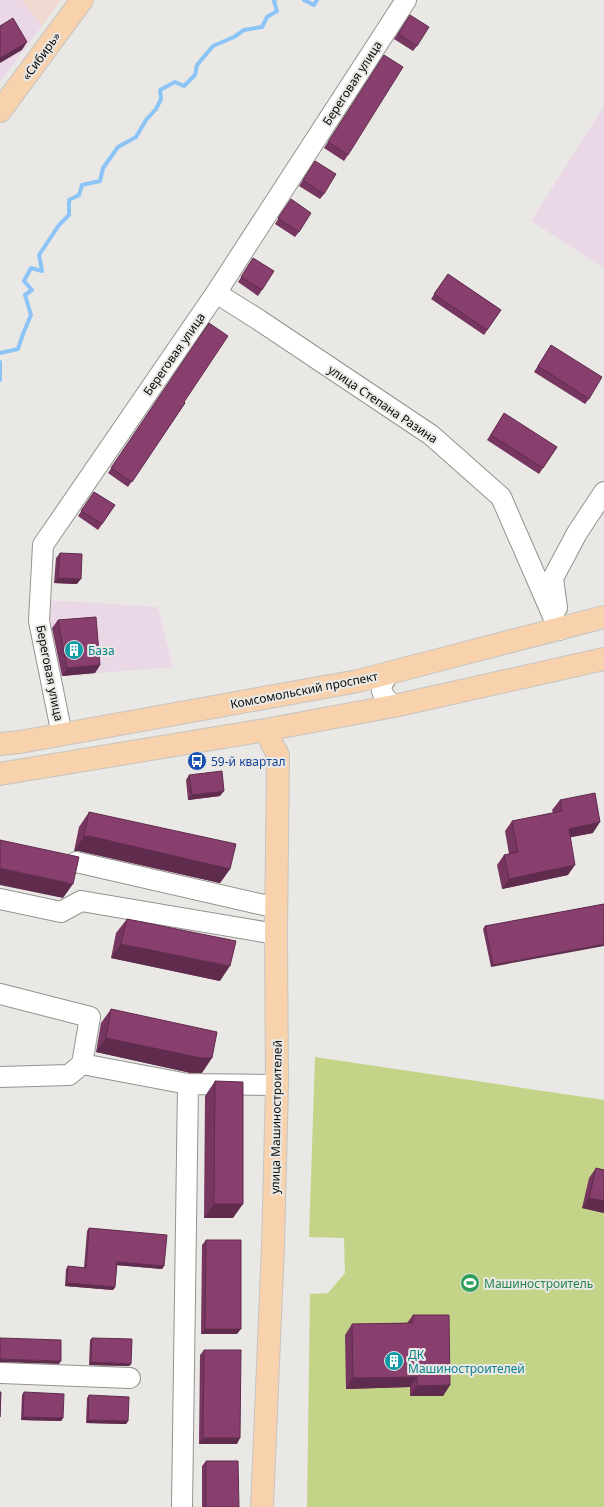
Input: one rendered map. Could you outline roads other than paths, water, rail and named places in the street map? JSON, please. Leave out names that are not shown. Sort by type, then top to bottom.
[{"type":"main road","name":"«Сибирь»","points":[[0,111],[82,0]]},
{"type":"main road","name":"Комсомольский проспект","points":[[0,744],[62,735],[358,682],[560,630],[604,617]]},
{"type":"main road","points":[[0,774],[365,712],[604,660]]},
{"type":"main road","points":[[358,682],[368,685],[372,690],[373,695],[371,703],[365,712]]},
{"type":"main road","name":"улица Машиностроителей","points":[[262,1507],[273,1246],[277,1084],[276,934],[278,755],[266,730]]},
{"type":"street","name":"Береговая улица","points":[[62,735],[40,621],[44,544],[216,294],[406,0]]},
{"type":"street","name":"улица Степана Разина","points":[[216,294],[259,320],[431,435],[501,497],[560,630]]},
{"type":"street","points":[[560,630],[553,578],[577,533],[604,492]]},
{"type":"street","points":[[390,673],[382,682],[381,690],[386,699],[394,706]]},
{"type":"street","points":[[76,862],[277,908]]},
{"type":"street","points":[[0,899],[61,912],[81,900],[276,934]]},
{"type":"street","points":[[0,994],[90,1017],[82,1064],[69,1075],[0,1077]]},
{"type":"street","points":[[82,1064],[188,1084],[277,1084]]},
{"type":"street","points":[[182,1507],[188,1084]]},
{"type":"street","points":[[0,1373],[130,1378]]},
{"type":"waterway","points":[[0,353],[18,349],[31,315],[25,295],[32,290],[24,281],[31,268],[42,271],[39,255],[59,225],[69,215],[69,200],[79,195],[82,185],[100,181],[103,168],[118,147],[136,137],[146,120],[156,109],[161,99],[160,90],[175,82],[184,86],[195,75],[197,65],[213,46],[234,37],[244,30],[262,27],[267,17],[277,11],[275,0]]},
{"type":"waterway","points":[[304,0],[314,5],[317,0]]},
{"type":"waterway","points":[[0,362],[0,380]]},
{"type":"place","name":"База","points":[[74,650]]},
{"type":"place","name":"59-й квартал","points":[[197,761]]},
{"type":"place","name":"Машиностроитель","points":[[470,1283]]},
{"type":"place","name":"ДК Машиностроителей","points":[[394,1361]]}]
